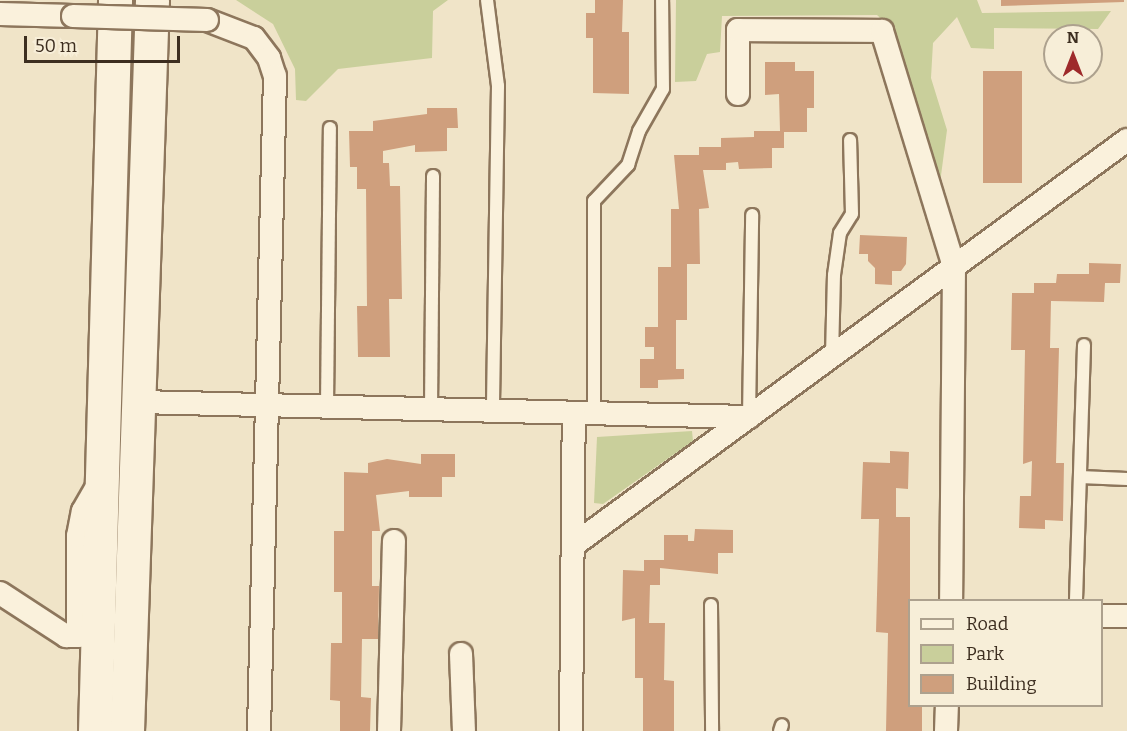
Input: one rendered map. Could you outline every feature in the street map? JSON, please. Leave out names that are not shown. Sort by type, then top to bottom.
[{"type":"main road","points":[[95,731],[115,0]]},
{"type":"main road","points":[[127,731],[152,0]]},
{"type":"street","points":[[0,14],[207,20],[254,38],[270,58],[274,76],[269,405],[259,731]]},
{"type":"street","points":[[738,94],[738,30],[882,31],[954,267],[951,599]]},
{"type":"street","points":[[575,544],[1127,140]]},
{"type":"street","points":[[139,402],[749,417]]},
{"type":"street","points":[[571,731],[575,544],[584,413]]},
{"type":"street","points":[[0,593],[66,636],[78,636],[78,536],[83,511],[102,478]]},
{"type":"street","points":[[389,731],[394,541]]},
{"type":"street","points":[[1103,616],[1127,616]]},
{"type":"street","points":[[461,654],[464,731]]},
{"type":"street","points":[[946,731],[947,707]]},
{"type":"lane","points":[[487,0],[498,86],[493,411]]},
{"type":"lane","points":[[584,413],[594,201],[628,165],[639,131],[663,89],[662,0]]},
{"type":"lane","points":[[327,406],[330,128]]},
{"type":"lane","points":[[832,356],[834,275],[840,233],[852,214],[850,140]]},
{"type":"lane","points":[[431,409],[434,176]]},
{"type":"lane","points":[[749,417],[752,215]]},
{"type":"lane","points":[[1076,599],[1084,345]]},
{"type":"lane","points":[[1080,477],[1127,478]]},
{"type":"lane","points":[[711,605],[712,731]]},
{"type":"green space","points":[[236,0],[448,0],[433,11],[432,58],[338,69],[306,101],[296,100],[295,69],[273,24]]},
{"type":"green space","points":[[676,0],[977,0],[982,13],[1111,11],[1102,24],[1043,24],[1043,28],[994,28],[994,49],[971,48],[957,17],[933,43],[931,78],[947,130],[940,183],[888,25],[877,15],[722,16],[720,52],[707,54],[696,81],[675,82]]},
{"type":"green space","points":[[692,431],[693,441],[603,504],[594,503],[597,437]]},
{"type":"building","points":[[595,0],[623,0],[622,32],[629,32],[629,94],[593,93],[593,38],[586,38],[586,13],[595,13]]},
{"type":"building","points":[[1001,0],[1124,0],[1124,2],[1001,6]]},
{"type":"building","points":[[765,62],[795,62],[795,71],[814,71],[814,108],[807,108],[807,132],[784,132],[784,148],[772,148],[772,168],[739,169],[738,162],[726,163],[726,170],[703,170],[709,208],[699,209],[700,264],[687,264],[687,320],[676,320],[676,369],[684,369],[684,379],[658,380],[658,388],[640,388],[640,359],[654,359],[654,347],[645,347],[645,327],[658,327],[658,267],[671,267],[671,209],[679,209],[674,155],[699,155],[699,147],[721,147],[721,138],[754,137],[754,131],[780,131],[779,94],[765,95]]},
{"type":"building","points":[[983,71],[1022,71],[1022,183],[983,183]]},
{"type":"building","points":[[427,108],[457,108],[458,128],[447,128],[447,151],[415,152],[415,145],[383,151],[383,163],[389,163],[390,186],[400,186],[402,299],[389,299],[390,357],[358,357],[357,306],[367,306],[366,189],[357,189],[357,167],[350,167],[349,131],[373,131],[373,121],[427,114]]},
{"type":"building","points":[[860,235],[907,237],[906,264],[901,271],[892,271],[892,285],[875,284],[875,268],[868,261],[868,254],[859,254]]},
{"type":"building","points":[[1089,263],[1121,264],[1120,283],[1105,283],[1104,302],[1051,301],[1050,348],[1059,348],[1056,463],[1064,463],[1063,521],[1045,520],[1045,529],[1019,528],[1020,496],[1031,496],[1032,461],[1023,464],[1025,350],[1011,350],[1012,293],[1034,293],[1034,283],[1056,283],[1057,274],[1089,274]]},
{"type":"building","points":[[890,451],[909,452],[908,489],[896,488],[896,517],[910,517],[908,707],[922,707],[922,731],[886,731],[888,633],[876,632],[879,519],[861,519],[863,462],[890,463]]},
{"type":"building","points":[[421,454],[455,454],[455,477],[442,477],[442,497],[409,497],[409,491],[376,495],[380,531],[372,531],[372,586],[379,586],[378,639],[362,639],[361,697],[371,698],[370,731],[340,731],[340,701],[330,700],[331,643],[342,643],[342,592],[334,592],[334,531],[344,531],[344,472],[368,473],[368,463],[387,459],[421,464]]},
{"type":"building","points":[[695,529],[733,530],[733,553],[718,553],[718,574],[660,568],[660,585],[650,585],[649,623],[665,623],[664,680],[674,681],[674,731],[643,731],[643,678],[635,678],[635,618],[622,621],[623,570],[644,571],[644,560],[664,560],[664,535],[688,535],[688,541],[694,541]]}]
